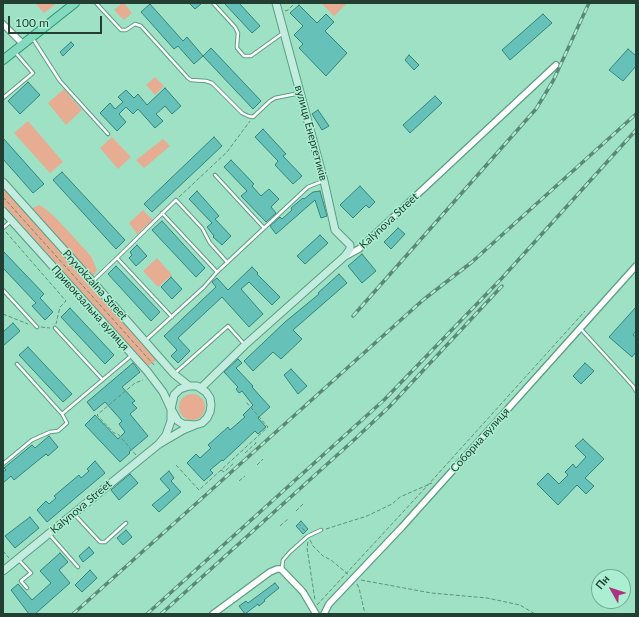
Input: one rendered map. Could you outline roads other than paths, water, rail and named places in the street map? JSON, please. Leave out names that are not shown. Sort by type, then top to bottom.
[{"type":"main road","points":[[3,60],[75,3]]},
{"type":"street","name":"вулиця Енергетиків","points":[[276,3],[324,181],[335,230],[350,245],[350,249],[346,256]]},
{"type":"street","points":[[3,24],[23,44]]},
{"type":"street","name":"Kalynova Street","points":[[201,388],[245,345],[346,256],[359,249],[556,65]]},
{"type":"street","name":"Pryvokzalna Street","points":[[3,182],[174,374],[189,386]]},
{"type":"street","name":"Привокзальна вулиця","points":[[3,211],[156,381],[171,409]]},
{"type":"street","name":"Соборна вулиця","points":[[324,614],[329,604],[402,527],[636,266]]},
{"type":"street","points":[[189,386],[201,388],[206,392],[210,398],[211,405],[207,418],[202,423],[178,433],[159,444],[166,435],[171,421],[171,409],[174,396],[180,389],[189,386]]},
{"type":"street","points":[[171,409],[178,420],[183,424],[195,425]]},
{"type":"street","name":"Kalynova Street","points":[[3,571],[159,444]]},
{"type":"street","points":[[213,614],[277,568],[282,569],[303,592],[317,612]]},
{"type":"lane","points":[[96,3],[121,30],[126,30],[135,24],[141,26],[188,78],[191,80],[212,83],[242,113],[253,117],[270,101],[300,92]]},
{"type":"lane","points":[[213,3],[235,27],[238,33],[236,45],[244,56],[251,56],[284,32]]},
{"type":"lane","points":[[32,37],[60,82],[108,134]]},
{"type":"lane","points":[[3,98],[34,73],[14,51]]},
{"type":"lane","points":[[215,175],[264,228]]},
{"type":"lane","points":[[145,340],[204,287],[227,262],[308,187],[324,181]]},
{"type":"lane","points":[[92,281],[176,200],[202,228],[210,243],[227,262]]},
{"type":"lane","points":[[162,213],[217,272]]},
{"type":"lane","points":[[3,229],[12,221]]},
{"type":"lane","points":[[117,258],[172,317]]},
{"type":"lane","points":[[3,290],[36,327]]},
{"type":"lane","points":[[174,374],[228,326],[245,345]]},
{"type":"lane","points":[[55,328],[102,379]]},
{"type":"lane","points":[[580,328],[636,391]]},
{"type":"lane","points":[[62,414],[132,354]]},
{"type":"lane","points":[[3,464],[32,440],[50,432],[58,431],[67,423],[62,414],[17,364]]},
{"type":"lane","points":[[73,514],[100,542],[105,542],[126,524]]},
{"type":"lane","points":[[282,569],[282,560],[308,536],[321,530]]},
{"type":"lane","points":[[49,534],[78,567]]},
{"type":"lane","points":[[15,561],[31,573],[21,581],[27,588]]},
{"type":"railway","points":[[353,316],[536,109],[553,81],[589,3]]},
{"type":"railway","points":[[73,614],[423,300],[472,262],[636,114]]},
{"type":"railway","points":[[147,614],[384,400],[502,278],[636,130]]},
{"type":"railway","points":[[161,614],[389,407],[502,286]]}]
